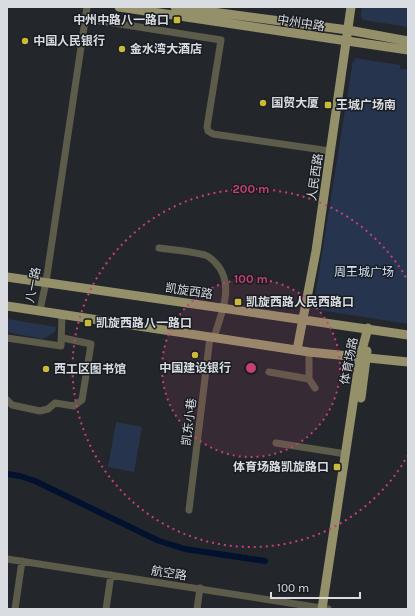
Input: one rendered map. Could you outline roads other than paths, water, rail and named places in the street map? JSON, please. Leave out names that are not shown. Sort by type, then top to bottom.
[{"type":"main road","name":"中州中路","points":[[119,7],[346,42],[408,50]]},
{"type":"main road","name":"中州中路","points":[[175,7],[200,9],[408,40]]},
{"type":"main road","name":"人民西路","points":[[297,350],[316,251],[352,7]]},
{"type":"main road","name":"凯旋西路","points":[[7,276],[408,334]]},
{"type":"main road","points":[[7,306],[309,352],[408,362]]},
{"type":"main road","name":"体育场路","points":[[325,609],[368,328]]},
{"type":"main road","name":"体育场路","points":[[325,609],[346,454],[364,357]]},
{"type":"street","name":"八一路","points":[[83,7],[84,18]]},
{"type":"street","name":"八一路","points":[[40,310],[84,18],[87,7]]},
{"type":"street","points":[[84,18],[221,40],[207,127],[208,131],[213,134],[330,151]]},
{"type":"street","name":"凯东小巷","points":[[159,248],[205,256],[213,259],[220,269],[225,281],[226,295],[212,338],[189,510]]},
{"type":"street","points":[[7,338],[61,346],[63,338],[62,314]]},
{"type":"street","points":[[7,400],[12,405],[40,411],[48,409],[55,403],[74,406],[82,400],[91,344],[63,338]]},
{"type":"street","points":[[309,352],[309,379],[315,388]]},
{"type":"street","points":[[269,372],[309,379]]},
{"type":"street","points":[[276,443],[346,454]]},
{"type":"street","name":"航空路","points":[[7,559],[200,588],[325,609]]},
{"type":"street","points":[[15,609],[22,561]]},
{"type":"street","points":[[106,609],[111,575]]},
{"type":"street","points":[[197,609],[200,588]]},
{"type":"waterway","points":[[7,474],[20,476],[35,481],[159,541],[185,549],[265,561]]},
{"type":"place","name":"中州中路八一路口","points":[[177,20]]},
{"type":"place","name":"中国人民银行","points":[[25,41]]},
{"type":"place","name":"金水湾大酒店","points":[[122,49]]},
{"type":"place","name":"国贸大厦","points":[[263,103]]},
{"type":"place","name":"王城广场南","points":[[328,105]]},
{"type":"place","name":"凯旋西路人民西路口","points":[[238,302]]},
{"type":"place","name":"凯旋西路八一路口","points":[[88,323]]},
{"type":"place","name":"中国建设银行","points":[[195,355]]},
{"type":"place","name":"西工区图书馆","points":[[46,369]]},
{"type":"place","name":"体育场路凯旋路口","points":[[337,467]]},
{"type":"park label","name":"周王城广场","points":[[364,272]]}]
